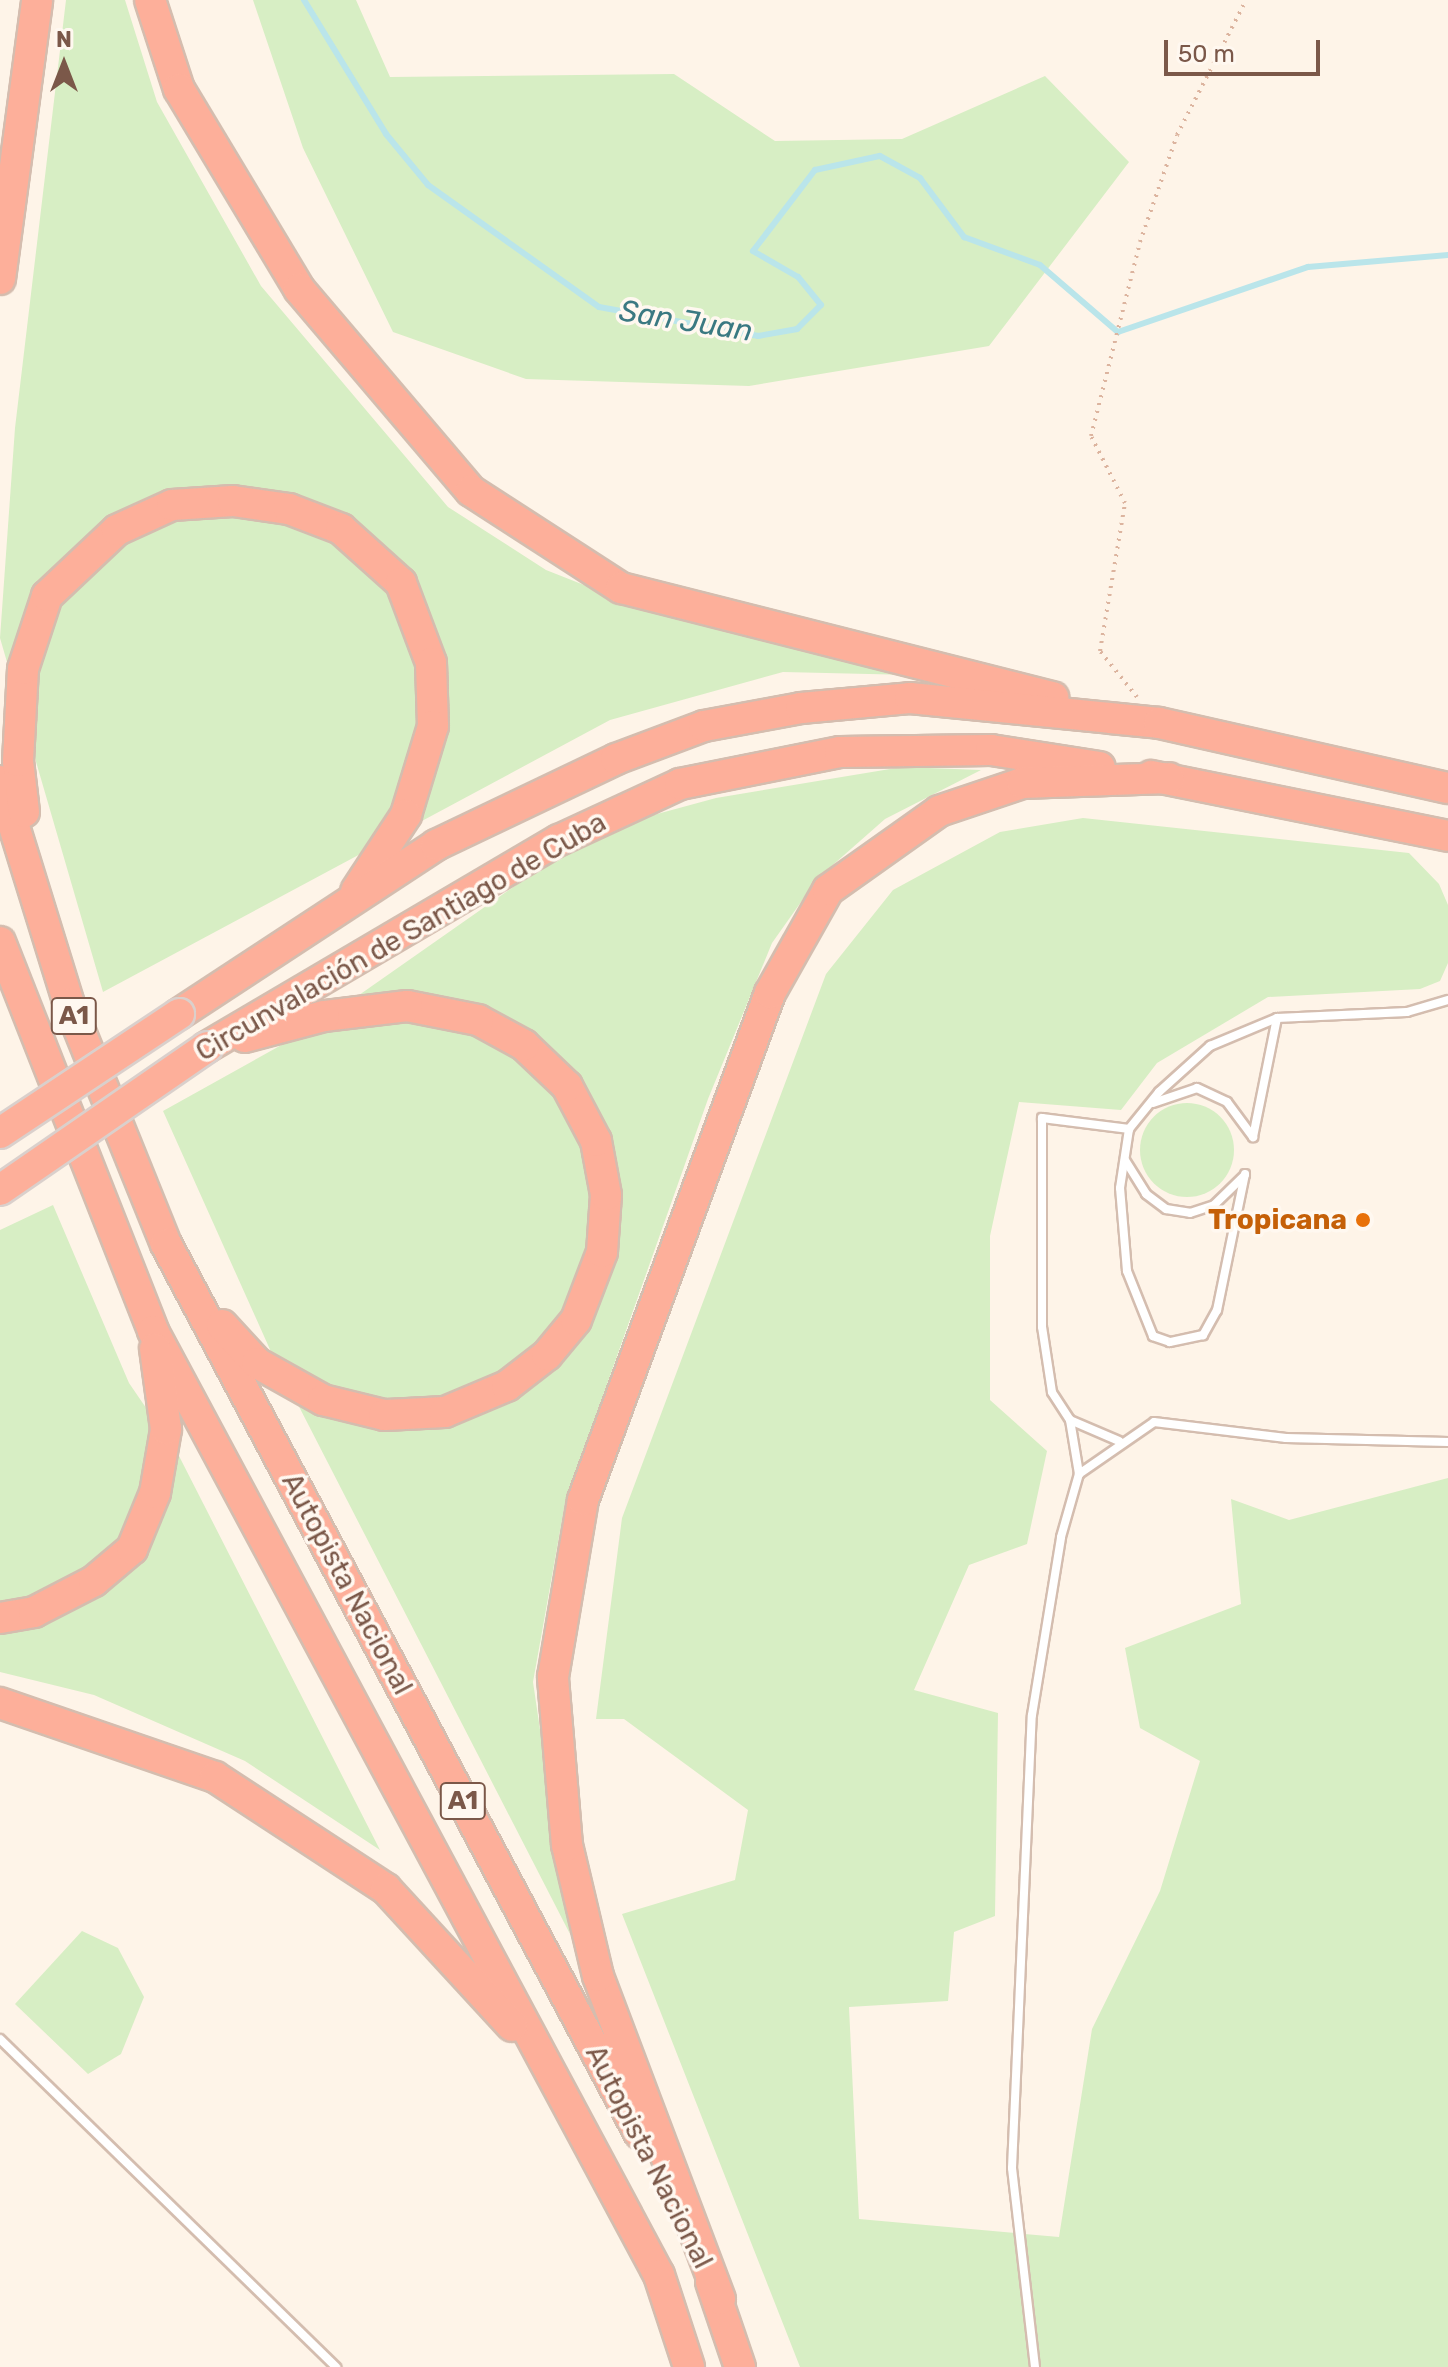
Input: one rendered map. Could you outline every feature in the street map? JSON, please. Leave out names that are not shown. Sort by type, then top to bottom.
[{"type":"highway","points":[[0,279],[37,0]]},
{"type":"highway","points":[[150,0],[179,89],[299,289],[471,491],[621,588],[1159,723]]},
{"type":"highway","points":[[36,901],[18,761],[23,669],[47,596],[117,530],[172,505],[233,501],[289,509],[341,529],[401,583],[431,663],[433,726],[406,815],[347,905]]},
{"type":"highway","name":"Circunvalación de Santiago de Cuba","points":[[0,1133],[436,845],[616,759],[704,726],[910,698],[1159,723],[1448,788]]},
{"type":"highway","name":"Circunvalación de Santiago de Cuba","points":[[0,1190],[207,1047],[559,840],[680,784],[766,761],[855,751],[991,750],[1169,778],[1440,834]]},
{"type":"highway","points":[[720,2299],[598,1976],[567,1845],[553,1677],[583,1500],[770,993],[828,890],[939,811],[1022,783],[1169,778]]},
{"type":"highway","name":"Autopista Nacional","points":[[0,781],[36,901],[166,1244],[642,2137],[720,2299],[740,2367]]},
{"type":"highway","points":[[1440,834],[1448,861]]},
{"type":"highway","name":"Autopista Nacional","points":[[0,942],[10,990],[153,1331],[659,2275],[689,2367]]},
{"type":"highway","points":[[166,1244],[211,1313],[257,1363],[323,1400],[384,1415],[445,1412],[507,1386],[576,1320],[602,1252],[606,1195],[596,1141],[574,1100],[524,1045],[478,1020],[407,1006],[324,1016],[207,1047]]},
{"type":"highway","points":[[0,1618],[34,1612],[70,1594],[132,1549],[155,1493],[166,1429],[153,1331]]},
{"type":"highway","points":[[0,1703],[215,1777],[386,1889],[553,2077]]},
{"type":"lane","points":[[1125,1160],[1146,1194],[1166,1209],[1190,1213],[1214,1205],[1245,1174],[1217,1310],[1203,1335],[1170,1342],[1153,1336],[1137,1310],[1127,1271],[1125,1160],[1129,1129],[1148,1106],[1210,1046],[1277,1018],[1407,1012],[1448,1000]]},
{"type":"lane","points":[[1148,1106],[1197,1088],[1227,1102],[1253,1137],[1277,1018]]},
{"type":"lane","points":[[1035,2367],[1012,2168],[1032,1715],[1061,1537],[1079,1474],[1070,1420],[1052,1392],[1042,1327],[1042,1118],[1129,1129]]},
{"type":"lane","points":[[1070,1420],[1119,1441]]},
{"type":"lane","points":[[1079,1474],[1119,1441],[1154,1422],[1286,1438],[1448,1442]]},
{"type":"lane","points":[[0,2039],[336,2367]]},
{"type":"path","points":[[1159,723],[1100,651],[1125,503],[1091,436],[1140,242],[1177,135],[1246,0]]},
{"type":"green space","points":[[66,0],[125,0],[157,102],[261,286],[448,507],[546,570],[645,609],[912,675],[783,672],[610,720],[103,992],[0,638],[15,428]]},
{"type":"green space","points":[[253,0],[356,0],[390,77],[674,74],[775,141],[902,139],[1045,76],[1129,162],[989,346],[749,386],[526,379],[393,332],[303,148]]},
{"type":"green space","points":[[902,767],[981,770],[885,819],[818,878],[772,943],[708,1099],[565,1503],[533,1682],[570,1934],[272,1354],[163,1111],[312,1028],[559,855],[635,820],[716,798]]},
{"type":"green space","points":[[1083,818],[1409,853],[1439,884],[1448,905],[1448,963],[1440,981],[1420,989],[1268,997],[1157,1063],[1121,1110],[1019,1102],[990,1236],[990,1400],[1047,1451],[1027,1544],[969,1565],[914,1690],[998,1713],[995,1916],[954,1932],[948,2001],[849,2007],[859,2219],[1059,2237],[1092,2029],[1160,1891],[1200,1761],[1140,1728],[1125,1648],[1241,1604],[1231,1499],[1289,1520],[1448,1478],[1448,2367],[800,2367],[622,1914],[735,1880],[748,1810],[624,1719],[596,1719],[622,1518],[826,974],[893,890],[1000,832]]},
{"type":"green space","points":[[1187,1103],[1205,1106],[1220,1117],[1231,1132],[1234,1150],[1231,1168],[1220,1183],[1205,1194],[1187,1197],[1169,1194],[1154,1183],[1143,1168],[1140,1150],[1143,1132],[1154,1117],[1169,1106]]},
{"type":"green space","points":[[53,1205],[129,1383],[179,1456],[380,1850],[245,1761],[94,1695],[0,1672],[0,1230]]},
{"type":"green space","points":[[82,1931],[118,1948],[144,1997],[121,2054],[88,2074],[15,2004]]},
{"type":"waterway","name":"San Juan","points":[[304,0],[386,134],[428,185],[599,307],[758,336],[797,329],[821,305],[798,277],[753,251],[815,170],[880,156],[920,178],[964,237],[1040,265],[1118,332],[1308,267],[1448,255]]},
{"type":"place","name":"Tropicana","points":[[1363,1220]]}]
